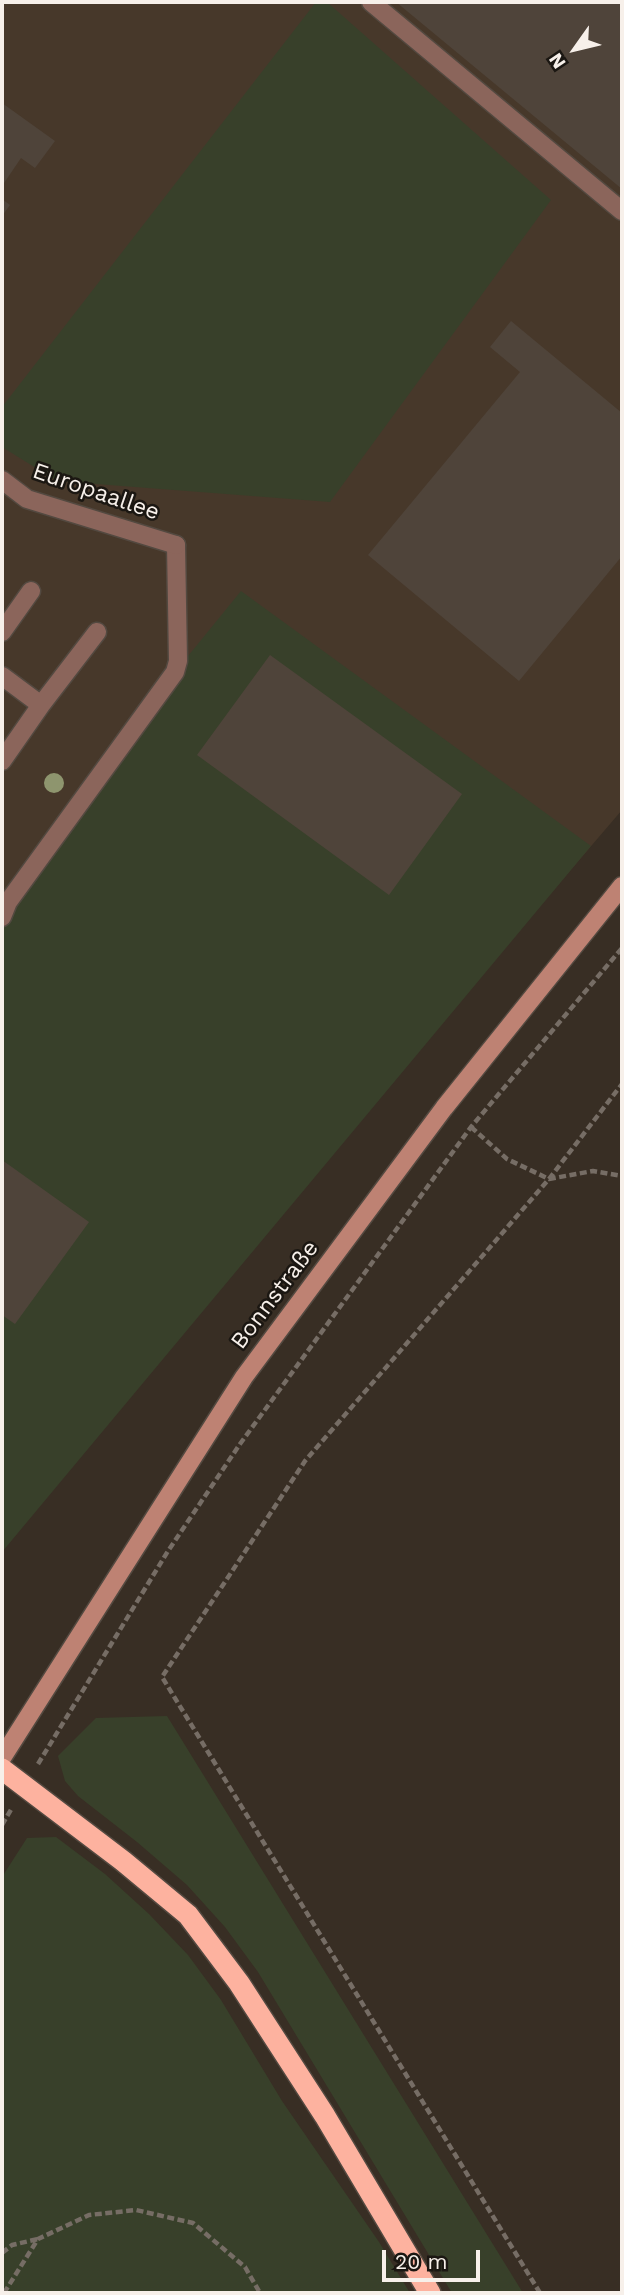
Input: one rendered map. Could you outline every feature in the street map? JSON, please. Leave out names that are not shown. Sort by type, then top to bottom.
[{"type":"highway","points":[[2,1769],[123,1861],[188,1915],[239,1983],[326,2116],[430,2293]]},
{"type":"main road","name":"Bonnstraße","points":[[2,1758],[244,1377],[444,1108],[622,886]]},
{"type":"street","points":[[371,2],[622,211]]},
{"type":"street","name":"Europaallee","points":[[2,481],[27,499],[176,545],[178,661],[175,672],[8,902],[2,917]]},
{"type":"street","points":[[2,632],[31,591]]},
{"type":"street","points":[[2,761],[97,632]]},
{"type":"street","points":[[2,676],[41,705]]},
{"type":"path","points":[[2,1825],[168,1551],[240,1444],[471,1127],[622,948]]},
{"type":"path","points":[[540,2293],[162,1677],[305,1461],[549,1178],[622,1084]]},
{"type":"path","points":[[471,1127],[507,1159],[549,1178],[593,1171],[622,1176]]},
{"type":"path","points":[[2,2253],[12,2245],[38,2239],[89,2215],[136,2210],[193,2223],[245,2267],[260,2293]]},
{"type":"path","points":[[4,2293],[38,2239]]},
{"type":"shaded area","points":[[2,2],[622,2],[622,810],[234,1263],[2,1549]]},
{"type":"green space","points":[[316,2],[327,2],[551,200],[330,502],[57,481],[2,447],[2,407]]},
{"type":"green space","points":[[241,591],[591,846],[2,1552],[2,917],[175,672]]},
{"type":"green space","points":[[167,1716],[523,2293],[452,2293],[258,1972],[225,1927],[187,1885],[78,1796],[65,1781],[58,1756],[96,1718]]},
{"type":"green space","points":[[56,1837],[105,1874],[149,1914],[188,1955],[221,2000],[282,2101],[379,2242],[410,2293],[2,2293],[2,1877],[27,1838]]},
{"type":"building","points":[[396,2],[622,2],[622,189]]},
{"type":"building","points":[[2,103],[55,141],[35,168],[21,158],[2,186]]},
{"type":"building","points":[[2,199],[10,205],[2,216]]},
{"type":"building","points":[[511,321],[622,413],[622,556],[519,681],[368,555],[520,372],[490,347]]},
{"type":"building","points":[[270,655],[462,794],[389,895],[197,755]]},
{"type":"building","points":[[2,1160],[89,1222],[15,1324],[2,1315]]}]
